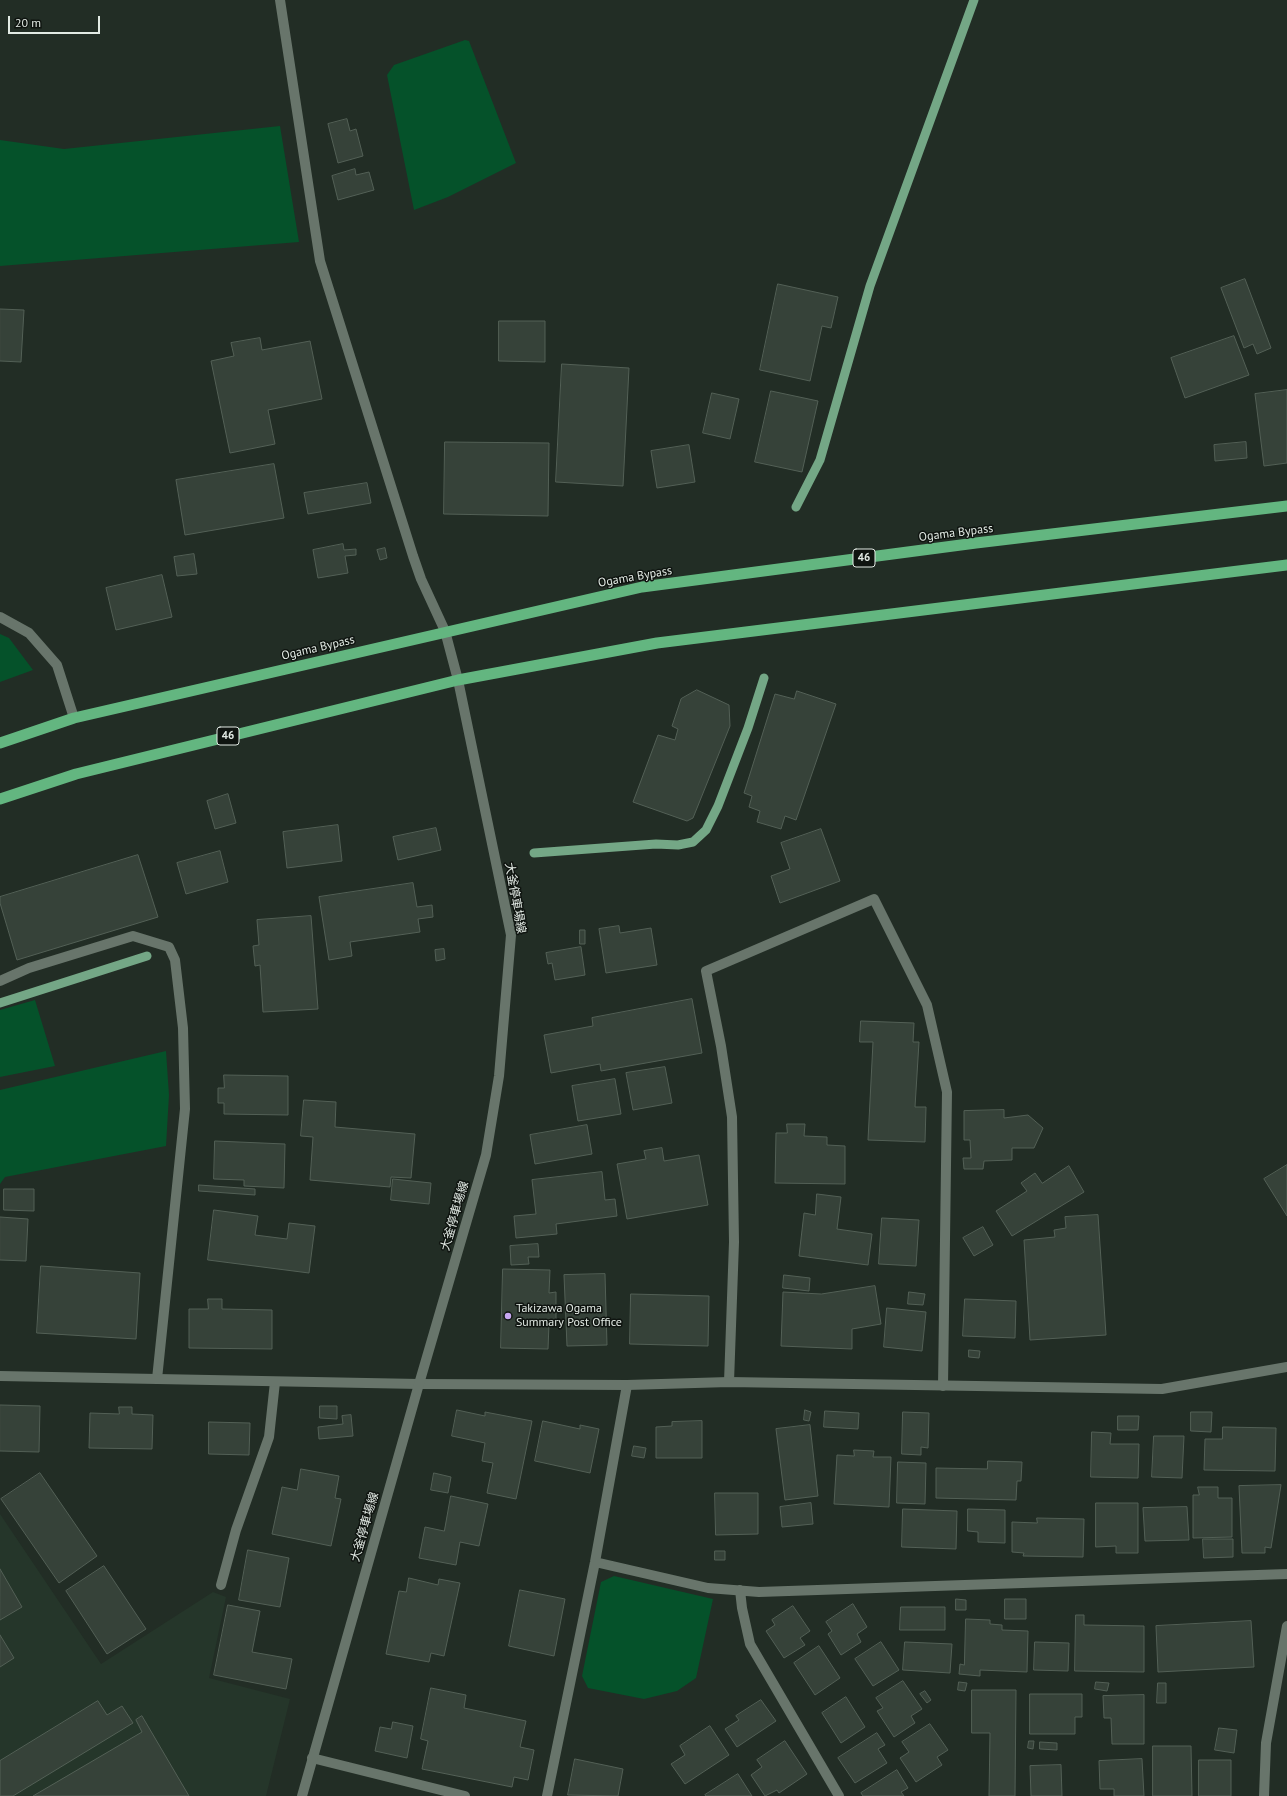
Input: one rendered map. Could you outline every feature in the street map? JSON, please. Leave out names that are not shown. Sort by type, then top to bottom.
[{"type":"highway","name":"Ogama Bypass","points":[[0,743],[74,718],[445,631],[642,587],[976,543],[1287,506]]},
{"type":"highway","name":"46","points":[[0,799],[76,774],[458,680],[657,643],[1287,565]]},
{"type":"street","name":"大釜停車場線","points":[[280,0],[320,261],[413,556],[421,579],[445,631],[458,680],[511,935],[499,1076],[486,1155],[419,1384],[302,1796]]},
{"type":"street","points":[[0,617],[29,633],[57,666],[74,718]]},
{"type":"street","points":[[729,1382],[734,1242],[732,1117],[721,1046],[706,971],[874,898],[927,1005],[947,1092],[943,1386]]},
{"type":"street","points":[[0,981],[28,968],[133,936],[169,947],[175,960],[183,1028],[185,1109],[157,1379]]},
{"type":"street","points":[[0,1376],[419,1384],[627,1385],[729,1382],[1162,1390],[1287,1367]]},
{"type":"street","points":[[221,1585],[236,1530],[269,1437],[275,1382]]},
{"type":"street","points":[[547,1796],[595,1562],[627,1385]]},
{"type":"street","points":[[595,1562],[708,1588],[766,1592],[1287,1574]]},
{"type":"street","points":[[740,1590],[742,1608],[750,1644],[839,1796]]},
{"type":"street","points":[[1264,1796],[1266,1743],[1287,1626]]},
{"type":"street","points":[[312,1758],[465,1796]]},
{"type":"shaded area","points":[[0,1514],[101,1664],[213,1592],[226,1597],[209,1678],[290,1699],[266,1796],[0,1796]]},
{"type":"green space","points":[[465,40],[469,41],[516,163],[448,197],[414,210],[387,75],[394,65]]},
{"type":"green space","points":[[280,126],[299,242],[0,266],[0,140],[64,149]]},
{"type":"green space","points":[[0,634],[9,638],[33,670],[0,682]]},
{"type":"green space","points":[[35,1000],[55,1066],[0,1077],[0,1010]]},
{"type":"green space","points":[[166,1051],[169,1095],[166,1146],[5,1177],[0,1184],[0,1090]]},
{"type":"green space","points":[[614,1576],[713,1599],[696,1678],[677,1691],[644,1699],[588,1688],[582,1676],[601,1582]]},
{"type":"building","points":[[347,119],[350,131],[356,129],[363,156],[338,163],[328,124]]},
{"type":"building","points":[[355,169],[356,175],[369,172],[374,190],[338,200],[332,176]]},
{"type":"building","points":[[1245,279],[1271,348],[1257,354],[1253,344],[1244,348],[1221,288]]},
{"type":"building","points":[[778,284],[838,297],[831,328],[822,326],[810,381],[760,370]]},
{"type":"building","points":[[0,309],[24,310],[21,362],[0,361]]},
{"type":"building","points":[[499,321],[545,321],[545,362],[499,361]]},
{"type":"building","points":[[1234,336],[1249,375],[1185,398],[1171,358]]},
{"type":"building","points":[[260,338],[262,350],[310,341],[322,399],[268,410],[275,444],[230,453],[211,361],[234,356],[231,343]]},
{"type":"building","points":[[562,364],[629,368],[623,486],[556,482]]},
{"type":"building","points":[[1287,390],[1287,463],[1264,466],[1255,394]]},
{"type":"building","points":[[771,391],[818,401],[802,472],[755,462]]},
{"type":"building","points":[[712,393],[739,399],[730,439],[703,433]]},
{"type":"building","points":[[445,442],[549,443],[548,516],[444,514]]},
{"type":"building","points":[[1246,442],[1247,458],[1215,461],[1214,445]]},
{"type":"building","points":[[689,445],[695,482],[657,488],[651,451]]},
{"type":"building","points":[[274,464],[284,518],[185,535],[176,480]]},
{"type":"building","points":[[367,483],[371,503],[308,514],[304,493]]},
{"type":"building","points":[[343,544],[344,550],[356,549],[356,555],[345,556],[348,573],[318,578],[313,550]]},
{"type":"building","points":[[385,548],[387,558],[380,560],[377,550]]},
{"type":"building","points":[[194,554],[197,574],[177,576],[174,557]]},
{"type":"building","points":[[162,575],[172,617],[116,630],[106,588]]},
{"type":"building","points":[[697,690],[729,705],[730,726],[693,818],[687,821],[633,802],[658,735],[675,740],[678,729],[672,726],[681,699]]},
{"type":"building","points":[[797,691],[836,704],[796,820],[785,816],[781,829],[757,822],[760,811],[749,807],[752,796],[744,793],[775,694],[794,699]]},
{"type":"building","points":[[228,794],[236,823],[215,829],[207,801]]},
{"type":"building","points":[[338,825],[342,861],[287,868],[283,832]]},
{"type":"building","points":[[436,828],[441,850],[398,860],[393,837]]},
{"type":"building","points":[[821,829],[840,881],[780,903],[771,876],[790,869],[781,843]]},
{"type":"building","points":[[220,851],[228,882],[186,894],[177,863]]},
{"type":"building","points":[[138,855],[158,917],[17,960],[0,903],[0,897]]},
{"type":"building","points":[[413,883],[417,907],[432,905],[433,917],[418,919],[420,932],[350,942],[352,956],[329,960],[319,897]]},
{"type":"building","points":[[311,916],[318,1009],[263,1012],[260,965],[255,966],[253,946],[259,945],[257,920]]},
{"type":"building","points":[[619,926],[620,933],[651,928],[657,965],[606,973],[599,929]]},
{"type":"building","points":[[580,930],[585,930],[585,944],[580,944]]},
{"type":"building","points":[[581,947],[585,975],[555,980],[552,963],[548,964],[546,953]]},
{"type":"building","points":[[444,949],[445,959],[436,961],[435,950]]},
{"type":"building","points":[[692,999],[702,1053],[601,1071],[600,1064],[551,1073],[544,1035],[593,1026],[592,1018]]},
{"type":"building","points":[[861,1021],[914,1023],[913,1042],[919,1042],[915,1107],[926,1107],[925,1142],[868,1140],[873,1042],[860,1042]]},
{"type":"building","points":[[665,1067],[672,1103],[633,1110],[626,1073]]},
{"type":"building","points":[[224,1075],[288,1076],[288,1115],[224,1114],[224,1103],[218,1103],[218,1088],[224,1088]]},
{"type":"building","points":[[615,1079],[621,1114],[578,1121],[572,1086]]},
{"type":"building","points":[[304,1100],[336,1102],[335,1127],[415,1134],[411,1178],[391,1177],[390,1187],[310,1180],[313,1137],[301,1136]]},
{"type":"building","points":[[1004,1110],[1004,1118],[1028,1115],[1043,1128],[1034,1148],[1012,1148],[1012,1160],[984,1161],[983,1169],[964,1169],[963,1158],[971,1158],[970,1140],[964,1140],[964,1111]]},
{"type":"building","points":[[787,1124],[805,1124],[804,1136],[827,1137],[827,1145],[845,1146],[845,1184],[775,1183],[776,1133],[787,1133]]},
{"type":"building","points":[[587,1125],[592,1154],[535,1164],[530,1135]]},
{"type":"building","points":[[215,1141],[285,1144],[284,1188],[244,1186],[244,1180],[214,1179]]},
{"type":"building","points":[[662,1148],[664,1161],[699,1155],[708,1205],[627,1219],[617,1164],[646,1159],[644,1151]]},
{"type":"building","points":[[1287,1165],[1287,1216],[1264,1179]]},
{"type":"building","points":[[1069,1166],[1084,1192],[1012,1236],[996,1211],[1027,1191],[1021,1183],[1035,1173],[1042,1183]]},
{"type":"building","points":[[602,1172],[605,1200],[615,1199],[617,1216],[556,1224],[557,1234],[516,1238],[514,1216],[536,1214],[532,1180]]},
{"type":"building","points":[[393,1179],[431,1183],[429,1204],[391,1200]]},
{"type":"building","points":[[199,1185],[255,1189],[255,1195],[199,1191]]},
{"type":"building","points":[[4,1189],[34,1189],[34,1211],[4,1210]]},
{"type":"building","points":[[817,1194],[841,1197],[837,1229],[872,1234],[868,1265],[799,1256],[804,1213],[815,1215]]},
{"type":"building","points":[[214,1210],[258,1216],[255,1235],[287,1239],[289,1223],[315,1226],[309,1273],[208,1260]]},
{"type":"building","points":[[1098,1215],[1106,1335],[1030,1340],[1024,1240],[1055,1237],[1054,1230],[1066,1228],[1065,1217]]},
{"type":"building","points":[[0,1217],[28,1219],[26,1261],[0,1260]]},
{"type":"building","points":[[882,1218],[919,1220],[916,1266],[879,1264]]},
{"type":"building","points":[[983,1227],[993,1245],[974,1256],[963,1238]]},
{"type":"building","points":[[538,1244],[539,1257],[528,1257],[529,1264],[511,1265],[510,1246]]},
{"type":"building","points":[[41,1266],[140,1273],[136,1339],[37,1333]]},
{"type":"building","points":[[503,1269],[550,1270],[549,1293],[556,1292],[556,1324],[549,1324],[548,1349],[501,1348]]},
{"type":"building","points":[[605,1274],[607,1345],[567,1346],[564,1275]]},
{"type":"building","points":[[784,1275],[810,1278],[809,1291],[783,1288]]},
{"type":"building","points":[[875,1286],[881,1324],[852,1329],[852,1349],[781,1346],[783,1292],[821,1294]]},
{"type":"building","points":[[909,1292],[925,1294],[923,1305],[908,1304]]},
{"type":"building","points":[[631,1294],[709,1296],[708,1346],[630,1344]]},
{"type":"building","points":[[208,1299],[222,1299],[222,1309],[272,1310],[272,1349],[189,1348],[189,1309],[208,1309]]},
{"type":"building","points":[[965,1299],[1016,1301],[1015,1338],[963,1336]]},
{"type":"building","points":[[887,1308],[926,1312],[922,1351],[884,1347]]},
{"type":"building","points":[[969,1350],[980,1351],[979,1358],[969,1357]]},
{"type":"building","points":[[0,1405],[40,1406],[39,1452],[0,1451]]},
{"type":"building","points":[[320,1406],[337,1406],[337,1419],[320,1418]]},
{"type":"building","points":[[119,1407],[132,1407],[132,1414],[153,1415],[152,1449],[89,1448],[90,1413],[119,1414]]},
{"type":"building","points":[[457,1410],[485,1416],[485,1412],[532,1421],[516,1499],[487,1493],[493,1463],[482,1461],[485,1443],[452,1436]]},
{"type":"building","points":[[805,1410],[811,1412],[809,1421],[804,1420]]},
{"type":"building","points":[[825,1411],[859,1413],[858,1429],[824,1427]]},
{"type":"building","points":[[903,1412],[929,1413],[928,1448],[921,1447],[921,1455],[902,1454]]},
{"type":"building","points":[[1191,1412],[1212,1412],[1211,1432],[1191,1431]]},
{"type":"building","points":[[351,1415],[353,1436],[319,1439],[318,1427],[343,1424],[342,1416]]},
{"type":"building","points":[[1118,1416],[1139,1416],[1138,1430],[1118,1430]]},
{"type":"building","points":[[543,1421],[580,1429],[580,1425],[599,1429],[590,1473],[535,1461]]},
{"type":"building","points":[[702,1421],[702,1458],[656,1458],[656,1427],[672,1426],[672,1422]]},
{"type":"building","points":[[209,1422],[250,1423],[249,1455],[209,1454]]},
{"type":"building","points":[[810,1425],[818,1496],[785,1500],[776,1429]]},
{"type":"building","points":[[1223,1427],[1276,1428],[1275,1471],[1204,1470],[1205,1439],[1222,1439]]},
{"type":"building","points":[[1092,1432],[1111,1433],[1110,1444],[1139,1444],[1138,1478],[1091,1477]]},
{"type":"building","points":[[1154,1436],[1184,1436],[1182,1478],[1152,1477]]},
{"type":"building","points":[[634,1446],[646,1448],[644,1458],[632,1456]]},
{"type":"building","points":[[854,1450],[874,1451],[873,1457],[891,1457],[889,1507],[834,1504],[837,1455],[854,1456]]},
{"type":"building","points":[[988,1461],[1022,1462],[1021,1481],[1017,1481],[1016,1500],[936,1498],[936,1468],[987,1469]]},
{"type":"building","points":[[898,1462],[926,1463],[925,1504],[897,1503]]},
{"type":"building","points":[[301,1469],[339,1476],[335,1498],[341,1499],[331,1546],[272,1534],[282,1487],[297,1490]]},
{"type":"building","points":[[40,1473],[97,1556],[59,1583],[1,1499]]},
{"type":"building","points":[[434,1473],[451,1477],[448,1493],[431,1490]]},
{"type":"building","points":[[1281,1485],[1271,1548],[1265,1547],[1265,1553],[1242,1553],[1239,1486]]},
{"type":"building","points":[[1198,1487],[1218,1487],[1218,1498],[1232,1498],[1232,1537],[1193,1538],[1193,1495],[1199,1495]]},
{"type":"building","points":[[715,1493],[758,1493],[758,1534],[716,1535]]},
{"type":"building","points":[[451,1496],[488,1504],[479,1546],[460,1542],[456,1565],[419,1558],[425,1527],[444,1531]]},
{"type":"building","points":[[811,1503],[813,1524],[782,1527],[780,1507]]},
{"type":"building","points":[[1096,1503],[1138,1503],[1138,1553],[1116,1553],[1116,1546],[1096,1547]]},
{"type":"building","points":[[1187,1507],[1189,1540],[1145,1541],[1143,1508]]},
{"type":"building","points":[[903,1509],[957,1511],[956,1549],[902,1547]]},
{"type":"building","points":[[968,1509],[1005,1510],[1005,1543],[978,1542],[978,1532],[968,1531]]},
{"type":"building","points":[[1037,1518],[1084,1519],[1083,1557],[1023,1556],[1024,1553],[1012,1552],[1012,1522],[1037,1523]]},
{"type":"building","points":[[1203,1539],[1233,1539],[1233,1557],[1204,1558]]},
{"type":"building","points":[[248,1550],[289,1558],[280,1607],[239,1600]]},
{"type":"building","points":[[715,1551],[725,1551],[725,1560],[715,1560]]},
{"type":"building","points":[[104,1566],[146,1629],[107,1654],[66,1591]]},
{"type":"building","points":[[0,1569],[22,1607],[0,1620]]},
{"type":"building","points":[[409,1578],[438,1585],[439,1579],[460,1583],[444,1656],[431,1653],[429,1662],[386,1654],[399,1591],[406,1592]]},
{"type":"building","points":[[520,1590],[565,1599],[554,1656],[509,1646]]},
{"type":"building","points":[[956,1599],[966,1600],[966,1610],[956,1610]]},
{"type":"building","points":[[1005,1599],[1026,1599],[1026,1619],[1005,1619]]},
{"type":"building","points":[[853,1604],[867,1627],[857,1634],[861,1642],[841,1655],[828,1634],[832,1631],[826,1622]]},
{"type":"building","points":[[228,1605],[260,1611],[252,1652],[292,1659],[286,1689],[214,1675]]},
{"type":"building","points":[[793,1606],[810,1631],[800,1638],[805,1645],[784,1658],[766,1631],[775,1625],[772,1620]]},
{"type":"building","points":[[901,1607],[945,1607],[945,1630],[900,1630]]},
{"type":"building","points":[[1076,1615],[1084,1615],[1084,1625],[1144,1626],[1144,1672],[1075,1671]]},
{"type":"building","points":[[966,1619],[990,1620],[990,1624],[1002,1625],[1002,1630],[1028,1631],[1027,1672],[980,1670],[980,1676],[959,1674],[960,1664],[964,1665]]},
{"type":"building","points":[[1251,1621],[1254,1667],[1158,1672],[1156,1626]]},
{"type":"building","points":[[0,1635],[14,1658],[0,1667]]},
{"type":"building","points":[[881,1642],[899,1670],[873,1686],[855,1659]]},
{"type":"building","points":[[905,1642],[952,1644],[950,1673],[903,1670]]},
{"type":"building","points":[[1035,1642],[1069,1643],[1068,1671],[1034,1670]]},
{"type":"building","points":[[819,1646],[840,1678],[815,1695],[794,1663]]},
{"type":"building","points":[[903,1681],[922,1709],[911,1716],[915,1723],[894,1737],[877,1711],[883,1708],[876,1698]]},
{"type":"building","points":[[959,1682],[967,1683],[965,1691],[958,1690]]},
{"type":"building","points":[[1096,1682],[1109,1683],[1107,1691],[1095,1689]]},
{"type":"building","points":[[1158,1683],[1166,1683],[1166,1703],[1157,1703]]},
{"type":"building","points":[[431,1688],[466,1695],[464,1708],[526,1721],[520,1747],[534,1750],[528,1780],[514,1777],[512,1787],[422,1769],[428,1741],[421,1739]]},
{"type":"building","points":[[972,1690],[1016,1690],[1015,1796],[989,1796],[990,1733],[972,1733]]},
{"type":"building","points":[[925,1691],[931,1700],[927,1703],[920,1694]]},
{"type":"building","points":[[1030,1694],[1082,1694],[1082,1717],[1075,1717],[1075,1734],[1030,1734]]},
{"type":"building","points":[[1144,1695],[1144,1744],[1112,1744],[1111,1718],[1104,1718],[1103,1696]]},
{"type":"building","points":[[846,1697],[865,1727],[841,1743],[822,1713]]},
{"type":"building","points":[[761,1700],[776,1721],[737,1747],[725,1729],[739,1720],[736,1716]]},
{"type":"building","points":[[98,1701],[107,1715],[122,1706],[133,1723],[13,1796],[0,1796],[0,1761]]},
{"type":"building","points":[[142,1716],[189,1796],[33,1796],[142,1732],[136,1720]]},
{"type":"building","points":[[393,1722],[413,1726],[407,1758],[375,1751],[380,1727],[391,1729]]},
{"type":"building","points":[[930,1724],[948,1750],[937,1757],[942,1765],[916,1782],[900,1758],[909,1752],[902,1742]]},
{"type":"building","points":[[710,1726],[729,1755],[685,1784],[671,1764],[685,1755],[680,1746]]},
{"type":"building","points":[[1219,1728],[1237,1730],[1234,1753],[1215,1750]]},
{"type":"building","points":[[877,1733],[885,1745],[878,1749],[887,1763],[855,1783],[838,1758]]},
{"type":"building","points":[[785,1741],[807,1774],[779,1793],[777,1790],[765,1796],[751,1775],[762,1767],[757,1760]]},
{"type":"building","points":[[1029,1741],[1034,1741],[1033,1749],[1028,1748]]},
{"type":"building","points":[[1040,1742],[1057,1743],[1057,1750],[1040,1749]]},
{"type":"building","points":[[1153,1746],[1191,1746],[1192,1796],[1153,1796]]},
{"type":"building","points":[[575,1759],[623,1769],[618,1796],[568,1795]]},
{"type":"building","points":[[1142,1759],[1144,1796],[1114,1796],[1114,1789],[1100,1789],[1099,1761]]},
{"type":"building","points":[[1199,1760],[1231,1760],[1231,1796],[1199,1796]]},
{"type":"building","points":[[1061,1765],[1062,1796],[1031,1796],[1030,1766]]},
{"type":"building","points":[[897,1770],[908,1788],[901,1792],[904,1796],[863,1796],[861,1793]]},
{"type":"building","points":[[738,1774],[752,1796],[705,1795]]},
{"type":"waterway","points":[[796,507],[820,460],[870,286],[974,0]]},
{"type":"waterway","points":[[534,853],[656,844],[678,845],[693,842],[706,830],[718,806],[748,728],[764,678]]},
{"type":"waterway","points":[[0,1003],[147,956]]},
{"type":"place","name":"Takizawa Ogama Summary Post Office","points":[[508,1316]]}]
